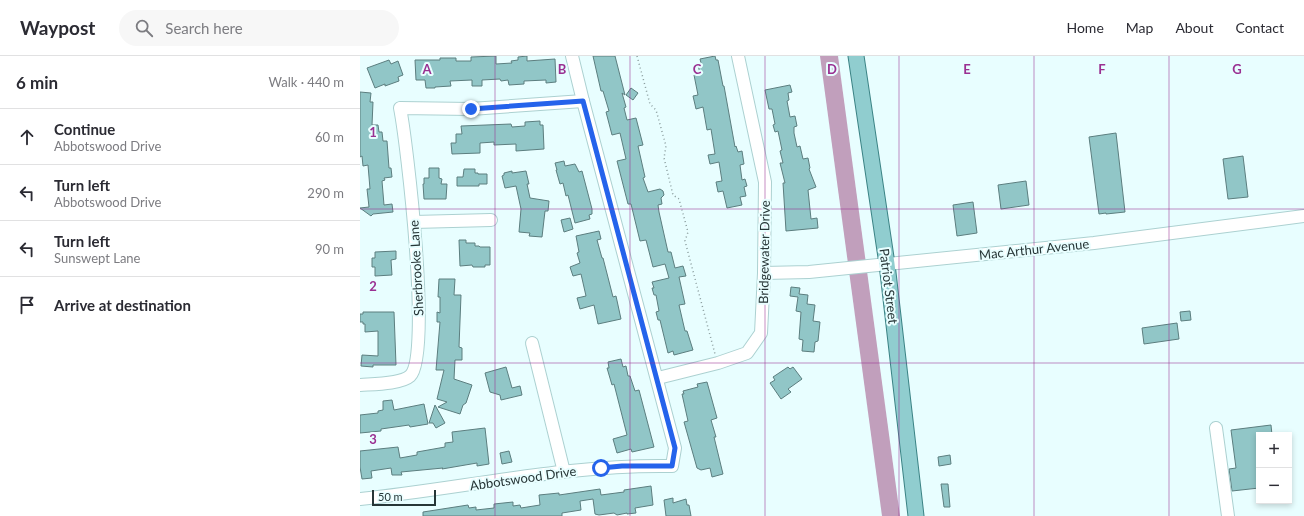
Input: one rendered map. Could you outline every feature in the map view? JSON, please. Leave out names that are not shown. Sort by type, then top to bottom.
[{"type":"main road","name":"Patriot Street","points":[[856,56],[887,264],[916,516]]},
{"type":"street","name":"Abbotswood Drive","points":[[360,500],[564,472],[622,466],[672,466],[675,448],[658,378],[572,56]]},
{"type":"street","name":"Bridgewater Drive","points":[[658,378],[718,363],[747,353],[761,333],[764,273],[765,182],[738,56]]},
{"type":"street","name":"Sherbrooke Lane","points":[[360,385],[402,381],[411,376],[416,367],[418,344],[418,295],[414,222],[404,128],[400,108],[471,109],[583,101]]},
{"type":"street","name":"Mac Arthur Avenue","points":[[764,273],[809,272],[1094,243],[1304,216]]},
{"type":"street","points":[[414,222],[491,220]]},
{"type":"street","points":[[532,343],[564,472]]},
{"type":"street","points":[[1216,428],[1228,516]]},
{"type":"path","points":[[637,56],[650,104],[656,110],[666,146],[664,158],[673,195],[679,199],[688,232],[685,241],[718,363]]},
{"type":"shaded area","points":[[820,56],[838,56],[900,516],[882,516]]},
{"type":"building","points":[[496,56],[496,64],[512,63],[511,61],[518,60],[518,57],[527,56],[527,61],[555,59],[556,82],[546,83],[546,80],[524,81],[524,84],[509,85],[508,80],[501,81],[500,79],[482,80],[482,86],[472,86],[472,80],[450,81],[451,86],[426,88],[425,80],[416,80],[415,60],[440,60],[440,58],[456,58],[456,61],[471,61],[471,57]]},
{"type":"building","points":[[593,56],[615,56],[625,95],[622,93],[626,107],[624,108],[627,120],[636,118],[643,145],[638,146],[645,177],[643,178],[648,192],[660,189],[663,191],[664,195],[661,198],[662,204],[658,205],[659,212],[668,252],[671,252],[675,268],[683,266],[686,276],[679,277],[685,304],[679,305],[685,331],[687,331],[693,350],[674,355],[673,351],[668,353],[660,320],[658,320],[656,312],[659,311],[656,295],[654,295],[652,288],[654,288],[652,282],[669,278],[665,264],[653,267],[646,240],[640,241],[631,204],[628,204],[617,161],[626,159],[620,133],[612,135],[606,112],[609,111],[603,91],[601,91]]},
{"type":"building","points":[[715,56],[716,60],[718,60],[724,86],[735,147],[736,146],[738,152],[742,151],[744,164],[740,165],[742,180],[745,179],[747,186],[744,187],[746,196],[740,197],[742,205],[727,208],[723,191],[718,192],[716,182],[722,181],[719,162],[710,164],[708,155],[715,154],[711,129],[707,130],[703,107],[696,109],[693,96],[698,95],[694,75],[700,74],[698,64],[701,63],[700,59]]},
{"type":"building","points":[[389,60],[391,64],[398,61],[403,75],[398,77],[399,81],[375,88],[367,68]]},
{"type":"building","points":[[790,85],[792,92],[788,93],[789,100],[787,101],[790,117],[795,116],[797,126],[794,127],[794,133],[797,147],[800,146],[803,159],[808,158],[809,169],[816,187],[808,190],[811,219],[817,218],[818,228],[786,231],[783,183],[785,183],[780,163],[783,163],[780,151],[782,150],[778,131],[775,132],[773,125],[775,124],[772,109],[769,109],[765,90]]},
{"type":"building","points":[[631,88],[638,93],[633,100],[626,95]]},
{"type":"building","points":[[360,92],[371,93],[370,102],[373,102],[372,125],[378,125],[379,132],[382,132],[383,141],[387,141],[389,168],[391,168],[392,177],[384,178],[385,180],[382,181],[384,205],[392,204],[393,212],[373,214],[371,216],[360,208],[369,207],[367,189],[370,189],[368,165],[363,166],[362,156],[360,157]]},
{"type":"building","points":[[540,121],[540,125],[543,125],[544,149],[516,151],[516,144],[494,145],[494,142],[480,143],[480,153],[452,154],[451,143],[456,143],[456,134],[462,134],[461,126],[511,124],[512,127],[525,126],[525,122]]},
{"type":"building","points":[[1116,133],[1125,212],[1099,214],[1089,137]]},
{"type":"building","points":[[1243,156],[1248,197],[1228,199],[1223,159]]},
{"type":"building","points":[[564,161],[565,166],[575,164],[579,172],[582,171],[592,209],[592,214],[589,215],[590,219],[575,223],[568,195],[566,196],[563,183],[560,184],[556,170],[555,163]]},
{"type":"building","points":[[429,168],[439,168],[439,178],[442,179],[441,184],[447,184],[446,199],[424,199],[423,184],[424,178],[429,178]]},
{"type":"building","points":[[464,169],[475,169],[475,173],[487,174],[487,184],[479,184],[479,186],[457,186],[457,177],[463,177]]},
{"type":"building","points":[[512,171],[512,173],[526,171],[530,198],[549,201],[548,211],[545,211],[542,237],[529,236],[530,233],[519,232],[521,209],[516,186],[505,188],[502,176],[504,173]]},
{"type":"building","points":[[1026,181],[1029,205],[1001,209],[998,185]]},
{"type":"building","points":[[973,202],[977,233],[957,236],[953,205]]},
{"type":"building","points":[[570,218],[573,229],[564,232],[561,220]]},
{"type":"building","points":[[599,231],[601,239],[597,240],[613,297],[616,296],[621,319],[598,324],[594,305],[580,309],[577,298],[586,296],[581,274],[573,276],[570,267],[580,263],[577,253],[579,252],[576,236]]},
{"type":"building","points":[[459,240],[466,240],[466,243],[475,243],[475,246],[490,247],[490,265],[485,265],[485,267],[473,267],[472,265],[460,266]]},
{"type":"building","points":[[396,251],[396,259],[391,260],[392,275],[375,276],[375,267],[372,267],[372,258],[375,258],[375,252]]},
{"type":"building","points":[[439,279],[455,279],[454,295],[461,295],[459,347],[462,348],[462,360],[455,360],[454,379],[472,385],[466,403],[463,405],[460,414],[438,407],[447,402],[437,399],[444,370],[436,370],[440,322],[437,322],[437,312],[440,313],[440,297],[438,297]]},
{"type":"building","points":[[791,287],[800,288],[799,294],[808,295],[807,304],[815,305],[813,321],[820,322],[818,341],[815,342],[814,352],[802,351],[803,340],[799,339],[801,312],[796,311],[798,297],[790,296]]},
{"type":"building","points":[[1190,311],[1191,320],[1181,321],[1180,312]]},
{"type":"building","points":[[363,312],[394,312],[396,365],[373,365],[373,367],[361,366],[362,355],[378,356],[378,331],[365,332],[365,324],[360,322],[360,314],[363,314]]},
{"type":"building","points":[[1177,323],[1179,339],[1144,344],[1142,328]]},
{"type":"building","points":[[621,359],[623,367],[626,366],[628,376],[630,376],[635,391],[639,390],[654,447],[632,452],[631,449],[617,453],[613,439],[627,435],[614,384],[612,385],[607,368],[609,368],[608,362]]},
{"type":"building","points":[[506,367],[512,388],[520,386],[522,395],[501,400],[500,395],[490,392],[485,373]]},
{"type":"building","points":[[788,367],[790,369],[793,367],[802,379],[788,389],[791,392],[781,399],[770,383],[775,380],[773,377]]},
{"type":"building","points":[[707,382],[717,418],[711,420],[723,474],[712,477],[710,468],[701,470],[697,468],[684,422],[688,421],[682,394],[684,394],[683,391],[698,387],[697,384]]},
{"type":"building","points":[[392,400],[394,410],[424,404],[428,424],[410,427],[409,425],[381,429],[381,431],[360,433],[360,415],[378,413],[378,411],[383,410],[383,401]]},
{"type":"building","points":[[435,405],[445,423],[436,428],[433,423],[429,423]]},
{"type":"building","points":[[1271,425],[1272,432],[1256,432],[1256,488],[1232,491],[1229,469],[1236,468],[1231,430]]},
{"type":"building","points":[[485,428],[489,464],[477,466],[477,463],[442,469],[443,468],[401,472],[402,475],[392,475],[391,468],[371,471],[372,478],[362,479],[360,451],[398,447],[400,458],[417,455],[417,452],[445,447],[445,443],[453,442],[452,432]]},
{"type":"building","points":[[509,451],[512,462],[502,464],[500,453]]},
{"type":"building","points":[[950,455],[951,464],[939,466],[938,457]]},
{"type":"building","points":[[941,484],[948,484],[950,507],[944,507]]},
{"type":"building","points":[[651,486],[653,505],[635,508],[636,513],[617,515],[614,513],[599,515],[595,514],[593,499],[580,501],[581,510],[562,513],[562,516],[423,516],[423,512],[468,505],[469,508],[476,507],[476,510],[494,508],[494,504],[513,502],[513,506],[520,505],[521,508],[540,505],[539,495],[559,493],[559,495],[600,489],[601,495]]},
{"type":"building","points":[[673,498],[673,503],[686,499],[691,516],[666,516],[664,500]]},
{"type":"route","points":[[471,109],[583,101],[658,378],[675,448],[672,466],[646,465],[601,468]]}]
